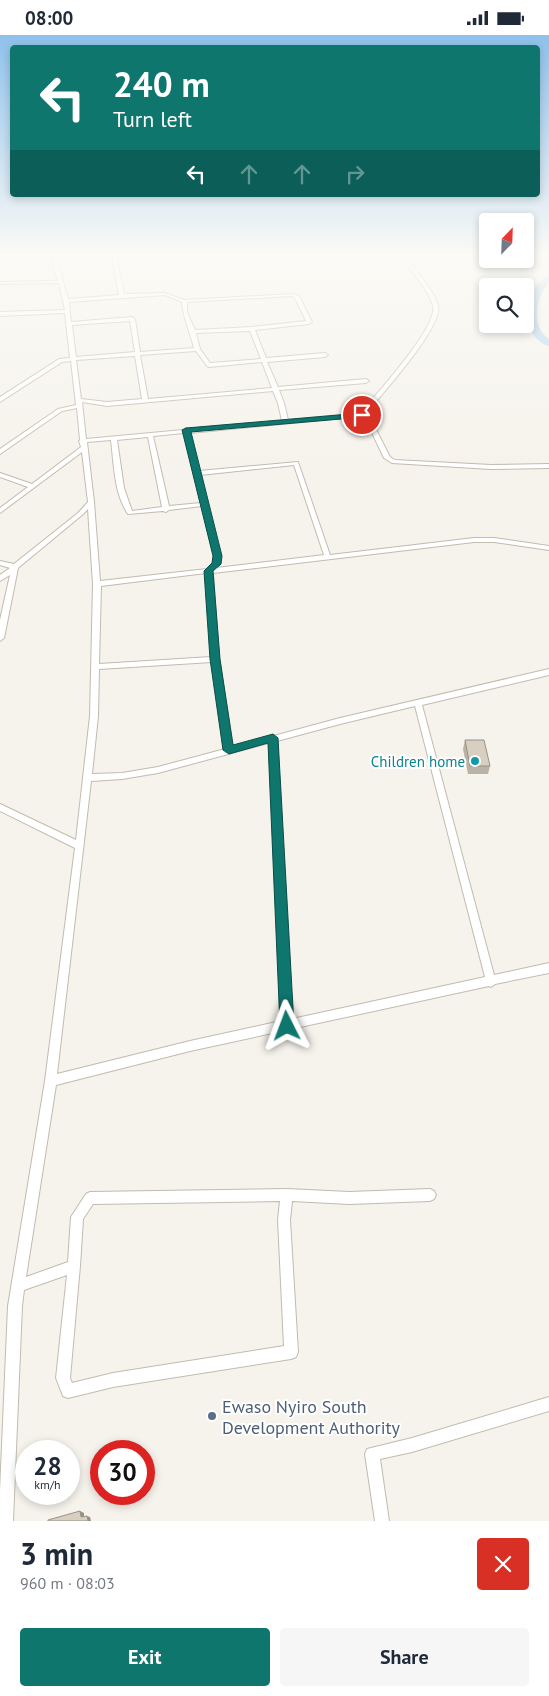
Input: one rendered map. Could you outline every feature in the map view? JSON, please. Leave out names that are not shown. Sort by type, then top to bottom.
[{"type":"street","points":[[6,1521],[15,1306],[51,1081],[94,716],[97,584],[91,502],[69,324]]},
{"type":"street","points":[[133,324],[145,401]]},
{"type":"street","points":[[190,324],[197,349],[209,365],[325,355]]},
{"type":"street","points":[[193,332],[252,329],[290,324]]},
{"type":"street","points":[[0,511],[83,445],[114,438],[186,430],[359,416],[365,413],[415,351],[431,324]]},
{"type":"street","points":[[252,329],[281,403],[285,422]]},
{"type":"street","points":[[0,400],[61,360],[197,349]]},
{"type":"street","points":[[0,452],[60,410],[79,403],[107,404],[366,381]]},
{"type":"street","points":[[365,413],[387,457],[394,462],[491,467],[549,465]]},
{"type":"street","points":[[186,430],[218,561],[208,571]]},
{"type":"street","points":[[150,434],[166,510]]},
{"type":"street","points":[[114,438],[120,483],[127,509],[130,513],[205,504]]},
{"type":"street","points":[[198,473],[296,463],[328,557]]},
{"type":"street","points":[[0,475],[33,486]]},
{"type":"street","points":[[0,579],[80,515],[91,502]]},
{"type":"street","points":[[97,584],[485,539],[549,548]]},
{"type":"street","points":[[0,563],[15,567]]},
{"type":"street","points":[[0,638],[15,567]]},
{"type":"street","points":[[208,571],[215,659],[229,750]]},
{"type":"street","points":[[95,667],[215,659]]},
{"type":"street","points":[[87,779],[158,770],[273,738],[549,672]]},
{"type":"street","points":[[418,703],[491,982]]},
{"type":"street","points":[[273,738],[287,1026]]},
{"type":"street","points":[[0,807],[80,846]]},
{"type":"street","points":[[51,1081],[190,1046],[549,968]]},
{"type":"street","points":[[287,1195],[284,1220],[291,1352],[113,1380],[86,1385],[68,1391],[63,1378],[77,1217],[90,1198],[287,1195],[350,1199],[430,1195]]},
{"type":"street","points":[[18,1286],[74,1266]]},
{"type":"street","points":[[382,1521],[372,1454],[412,1445],[549,1403]]},
{"type":"building","points":[[465,740],[484,740],[490,766],[470,766]]},
{"type":"building","points":[[80,1511],[81,1517],[87,1516],[88,1521],[48,1521],[48,1520]]},
{"type":"waterway","points":[[533,324],[537,333],[549,343]]},
{"type":"place","name":"Children home","points":[[475,761]]},
{"type":"place","name":"Ewaso Nyiro South Development Authority","points":[[212,1416]]},
{"type":"route","points":[[287,1026],[273,738],[229,750],[215,659],[208,571],[218,561],[186,430],[362,415]]}]
